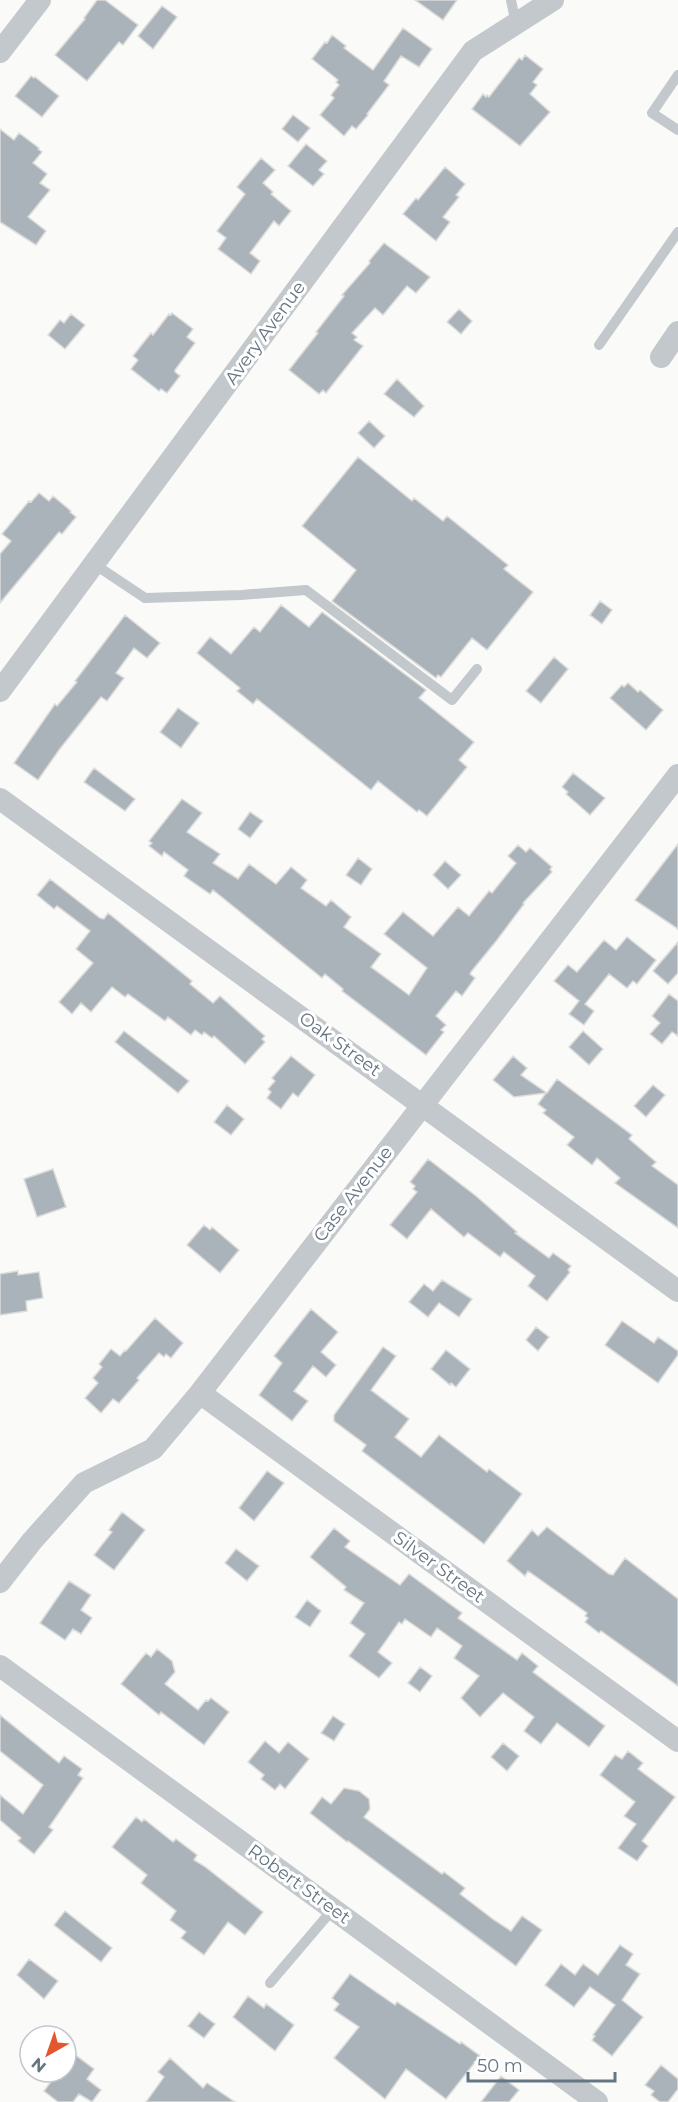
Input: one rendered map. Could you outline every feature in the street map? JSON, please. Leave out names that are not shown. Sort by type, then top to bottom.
[{"type":"street","points":[[1,50],[40,0]]},
{"type":"street","name":"Avery Avenue","points":[[0,691],[473,51],[553,0]]},
{"type":"street","points":[[661,357],[678,332]]},
{"type":"street","name":"Case Avenue","points":[[0,1582],[32,1541],[84,1483],[153,1449],[200,1393],[422,1104],[671,799],[678,775]]},
{"type":"street","name":"Oak Street","points":[[0,799],[678,1291]]},
{"type":"street","name":"Silver Street","points":[[200,1393],[678,1742]]},
{"type":"street","name":"Robert Street","points":[[0,1666],[597,2102]]},
{"type":"lane","points":[[511,0],[516,24]]},
{"type":"lane","points":[[678,75],[652,113],[678,130]]},
{"type":"lane","points":[[598,345],[678,232]]},
{"type":"lane","points":[[94,564],[145,598],[306,590],[452,700],[477,669]]},
{"type":"lane","points":[[270,1983],[333,1909]]},
{"type":"building","points":[[97,0],[105,0],[138,25],[123,45],[119,42],[87,81],[55,55],[85,19]]},
{"type":"building","points":[[415,0],[457,0],[443,20]]},
{"type":"building","points":[[162,6],[177,17],[153,49],[138,36]]},
{"type":"building","points":[[403,28],[432,49],[419,67],[401,56],[384,81],[389,85],[368,115],[356,129],[352,126],[344,136],[320,115],[334,98],[331,95],[339,85],[336,82],[338,80],[312,59],[332,35],[346,46],[344,48],[373,70]]},
{"type":"building","points":[[525,55],[543,69],[533,82],[537,85],[530,94],[550,112],[520,146],[472,109],[483,94],[489,97],[519,58],[522,60]]},
{"type":"building","points":[[31,76],[59,96],[42,117],[15,96]]},
{"type":"building","points":[[293,115],[310,128],[298,142],[282,129]]},
{"type":"building","points":[[0,129],[14,140],[19,133],[42,152],[33,163],[47,174],[40,183],[50,190],[28,217],[46,231],[36,245],[0,222]]},
{"type":"building","points":[[306,144],[327,161],[319,170],[324,174],[313,186],[288,166]]},
{"type":"building","points":[[261,158],[275,170],[263,183],[273,192],[271,194],[291,211],[279,226],[274,221],[250,253],[260,261],[251,274],[218,249],[226,238],[217,231],[245,194],[237,187]]},
{"type":"building","points":[[445,167],[465,184],[456,195],[459,197],[443,217],[450,222],[436,241],[403,214],[416,198],[418,200]]},
{"type":"building","points":[[384,243],[430,277],[416,293],[407,286],[383,315],[375,308],[352,333],[357,337],[354,340],[363,346],[326,393],[323,390],[319,394],[289,370],[318,333],[316,332],[344,296],[342,295]]},
{"type":"building","points":[[459,309],[472,321],[461,334],[447,322]]},
{"type":"building","points":[[172,313],[193,329],[187,337],[195,343],[175,370],[180,376],[167,393],[161,389],[159,391],[131,369],[138,360],[133,356],[151,333],[153,335]]},
{"type":"building","points":[[71,314],[85,325],[65,349],[48,335],[60,320],[64,323]]},
{"type":"building","points":[[397,379],[424,406],[414,417],[384,394]]},
{"type":"building","points":[[369,421],[385,436],[374,448],[358,433]]},
{"type":"building","points":[[358,457],[412,501],[414,498],[443,521],[447,516],[508,565],[504,569],[533,592],[487,650],[472,638],[441,677],[438,675],[436,678],[332,601],[356,570],[302,526]]},
{"type":"building","points":[[39,493],[49,501],[53,496],[76,517],[62,534],[59,532],[0,603],[0,554],[11,541],[2,534],[29,501],[31,502]]},
{"type":"building","points":[[600,601],[612,610],[602,624],[590,615]]},
{"type":"building","points":[[281,605],[309,627],[322,612],[426,690],[419,698],[474,742],[459,760],[467,767],[427,816],[419,810],[417,812],[378,781],[371,790],[257,699],[253,704],[237,691],[240,688],[197,653],[210,637],[231,654],[254,627],[260,632]]},
{"type":"building","points":[[125,615],[160,643],[147,658],[134,648],[116,673],[124,678],[107,701],[101,697],[38,780],[14,763],[55,704],[57,706],[77,682],[75,681]]},
{"type":"building","points":[[554,657],[568,669],[541,703],[526,691]]},
{"type":"building","points":[[628,683],[663,710],[646,730],[610,698],[622,685],[624,687]]},
{"type":"building","points":[[178,708],[199,723],[181,748],[160,732]]},
{"type":"building","points":[[94,768],[135,799],[125,811],[84,782]]},
{"type":"building","points":[[573,773],[605,798],[590,815],[566,794],[568,792],[562,787]]},
{"type":"building","points":[[182,799],[202,813],[187,832],[220,854],[213,863],[238,879],[249,864],[276,884],[291,867],[307,880],[301,888],[326,906],[331,900],[351,917],[344,927],[381,954],[371,967],[409,995],[427,968],[384,934],[403,912],[433,936],[458,907],[469,916],[489,891],[492,893],[516,863],[508,856],[518,845],[526,852],[530,848],[552,867],[550,869],[552,872],[523,903],[471,972],[470,974],[475,978],[462,996],[456,991],[436,1016],[446,1025],[441,1030],[444,1032],[426,1055],[342,991],[343,989],[325,974],[322,978],[213,890],[210,894],[184,876],[188,870],[164,852],[162,856],[149,846],[152,843],[149,841]]},
{"type":"building","points":[[250,812],[263,821],[250,838],[238,829]]},
{"type":"building","points":[[678,844],[678,929],[635,900]]},
{"type":"building","points":[[358,858],[372,869],[361,885],[346,875]]},
{"type":"building","points":[[445,861],[461,875],[448,889],[433,875]]},
{"type":"building","points":[[50,879],[100,918],[104,919],[108,913],[192,981],[190,984],[213,1003],[220,996],[265,1036],[262,1039],[265,1042],[245,1064],[214,1036],[212,1038],[204,1032],[202,1035],[195,1030],[191,1035],[168,1017],[165,1021],[128,994],[125,997],[112,987],[91,1012],[81,1003],[72,1014],[59,1002],[93,963],[76,949],[90,931],[57,906],[54,909],[37,895]]},
{"type":"building","points":[[627,937],[656,960],[637,984],[633,981],[627,988],[609,974],[585,1004],[594,1011],[584,1025],[569,1014],[579,1001],[554,981],[568,965],[577,972],[604,940],[616,950]]},
{"type":"building","points":[[678,942],[678,973],[668,984],[653,971]]},
{"type":"building","points":[[669,994],[678,1001],[678,1036],[672,1032],[662,1044],[650,1034],[660,1023],[652,1016]]},
{"type":"building","points":[[124,1031],[189,1081],[178,1093],[115,1042]]},
{"type":"building","points":[[583,1031],[603,1049],[589,1065],[569,1047]]},
{"type":"building","points":[[291,1056],[315,1075],[298,1097],[293,1093],[281,1109],[267,1098],[271,1092],[268,1089],[275,1081],[272,1078]]},
{"type":"building","points":[[513,1056],[527,1068],[521,1075],[547,1093],[557,1079],[632,1135],[629,1139],[656,1162],[652,1166],[678,1185],[678,1228],[615,1183],[620,1178],[597,1158],[592,1165],[567,1145],[574,1137],[543,1113],[546,1110],[538,1104],[546,1093],[514,1097],[493,1080]]},
{"type":"building","points":[[653,1085],[665,1095],[646,1117],[634,1106]]},
{"type":"building","points":[[227,1105],[244,1119],[231,1135],[214,1122]]},
{"type":"building","points":[[428,1159],[476,1196],[517,1232],[515,1233],[549,1258],[553,1253],[571,1266],[568,1270],[570,1272],[547,1301],[528,1286],[535,1276],[504,1252],[500,1257],[468,1233],[464,1237],[431,1209],[407,1239],[390,1225],[417,1192],[413,1189],[415,1186],[410,1182]]},
{"type":"building","points":[[53,1169],[66,1207],[37,1217],[24,1179]]},
{"type":"building","points":[[204,1225],[210,1230],[212,1227],[239,1250],[220,1273],[187,1245]]},
{"type":"building","points":[[18,1271],[18,1275],[39,1272],[43,1298],[26,1301],[27,1311],[0,1315],[0,1274]]},
{"type":"building","points":[[442,1280],[472,1299],[459,1317],[439,1303],[428,1317],[409,1302],[424,1284],[433,1291]]},
{"type":"building","points":[[311,1309],[338,1332],[321,1352],[336,1365],[326,1377],[313,1366],[294,1391],[308,1401],[292,1421],[259,1395],[282,1363],[274,1356]]},
{"type":"building","points":[[155,1318],[183,1343],[171,1358],[159,1353],[119,1403],[113,1399],[101,1413],[85,1398],[98,1383],[93,1378],[102,1367],[99,1364],[111,1349],[120,1356]]},
{"type":"building","points":[[622,1321],[654,1343],[658,1337],[678,1351],[678,1355],[658,1383],[605,1345]]},
{"type":"building","points":[[536,1327],[549,1337],[538,1351],[526,1340]]},
{"type":"building","points":[[383,1347],[396,1356],[371,1390],[409,1419],[395,1437],[421,1457],[439,1435],[487,1472],[489,1469],[522,1494],[484,1544],[362,1451],[366,1445],[334,1421],[334,1415]]},
{"type":"building","points":[[446,1350],[470,1369],[456,1387],[451,1383],[450,1385],[431,1369]]},
{"type":"building","points":[[267,1471],[284,1483],[254,1521],[239,1508]]},
{"type":"building","points":[[122,1512],[145,1530],[114,1570],[94,1555],[112,1532],[109,1530]]},
{"type":"building","points":[[547,1527],[609,1574],[613,1575],[625,1558],[678,1599],[678,1686],[585,1622],[588,1618],[585,1616],[587,1613],[528,1571],[525,1576],[507,1561],[532,1530],[538,1536]]},
{"type":"building","points":[[334,1528],[350,1541],[345,1547],[400,1585],[409,1574],[462,1613],[458,1618],[517,1660],[522,1653],[538,1666],[533,1672],[605,1726],[589,1747],[557,1723],[541,1744],[524,1731],[534,1717],[503,1693],[480,1717],[461,1698],[479,1676],[454,1658],[462,1646],[437,1628],[431,1637],[405,1619],[402,1624],[399,1622],[378,1652],[392,1663],[379,1678],[349,1656],[365,1634],[350,1623],[364,1603],[344,1590],[346,1587],[310,1557]]},
{"type":"building","points":[[236,1549],[259,1566],[247,1581],[225,1563]]},
{"type":"building","points":[[69,1581],[91,1595],[81,1610],[92,1618],[81,1634],[73,1629],[65,1640],[40,1623]]},
{"type":"building","points":[[307,1600],[321,1611],[310,1627],[295,1617]]},
{"type":"building","points":[[157,1649],[172,1661],[175,1672],[165,1684],[198,1710],[206,1700],[211,1698],[229,1712],[204,1745],[161,1712],[159,1715],[121,1684],[146,1653],[151,1657]]},
{"type":"building","points":[[420,1667],[432,1676],[420,1692],[408,1683]]},
{"type":"building","points":[[0,1715],[59,1763],[64,1756],[82,1769],[78,1775],[83,1778],[49,1827],[53,1830],[34,1854],[18,1841],[21,1838],[0,1820],[0,1795],[23,1814],[43,1785],[0,1751]]},
{"type":"building","points":[[333,1716],[345,1724],[334,1741],[321,1733]]},
{"type":"building","points":[[265,1741],[279,1753],[288,1742],[309,1759],[285,1789],[280,1784],[275,1790],[261,1779],[264,1775],[248,1762]]},
{"type":"building","points":[[503,1743],[519,1756],[507,1771],[491,1757]]},
{"type":"building","points":[[628,1751],[643,1763],[638,1769],[675,1797],[642,1841],[648,1846],[637,1861],[618,1848],[636,1824],[624,1816],[635,1802],[600,1775],[615,1755],[622,1759]]},
{"type":"building","points":[[344,1788],[359,1791],[369,1799],[370,1809],[364,1817],[465,1888],[460,1894],[494,1920],[511,1931],[522,1916],[542,1930],[516,1966],[310,1813],[322,1797],[331,1804]]},
{"type":"building","points":[[136,1817],[142,1822],[144,1819],[173,1842],[176,1839],[197,1855],[194,1860],[263,1912],[245,1935],[228,1922],[204,1955],[181,1938],[186,1932],[170,1920],[176,1911],[141,1883],[147,1875],[112,1847]]},
{"type":"building","points":[[65,1911],[112,1948],[101,1962],[54,1925]]},
{"type":"building","points":[[620,1945],[633,1954],[626,1965],[640,1974],[622,2000],[643,2017],[612,2056],[592,2040],[595,2036],[593,2035],[615,2005],[590,1987],[574,2007],[545,1985],[561,1964],[575,1975],[583,1964],[598,1975]]},
{"type":"building","points":[[29,1959],[58,1981],[44,1999],[17,1975]]},
{"type":"building","points":[[350,1974],[395,2005],[397,2002],[480,2056],[446,2099],[406,2069],[385,2099],[334,2058],[359,2027],[334,2010],[339,2004],[332,1998]]},
{"type":"building","points":[[248,1996],[264,2008],[266,2004],[294,2025],[275,2051],[233,2017]]},
{"type":"building","points":[[199,2012],[215,2024],[204,2038],[188,2026]]},
{"type":"building","points":[[78,2057],[94,2069],[87,2079],[101,2090],[92,2102],[79,2094],[73,2102],[58,2102],[44,2091],[49,2084],[78,2084]]},
{"type":"building","points":[[170,2058],[203,2088],[207,2083],[235,2102],[146,2102],[164,2077],[158,2072]]},
{"type":"building","points":[[661,2065],[678,2079],[678,2089],[668,2102],[660,2102],[651,2095],[654,2091],[645,2085]]},
{"type":"building","points":[[501,2076],[519,2090],[509,2102],[481,2102]]}]
